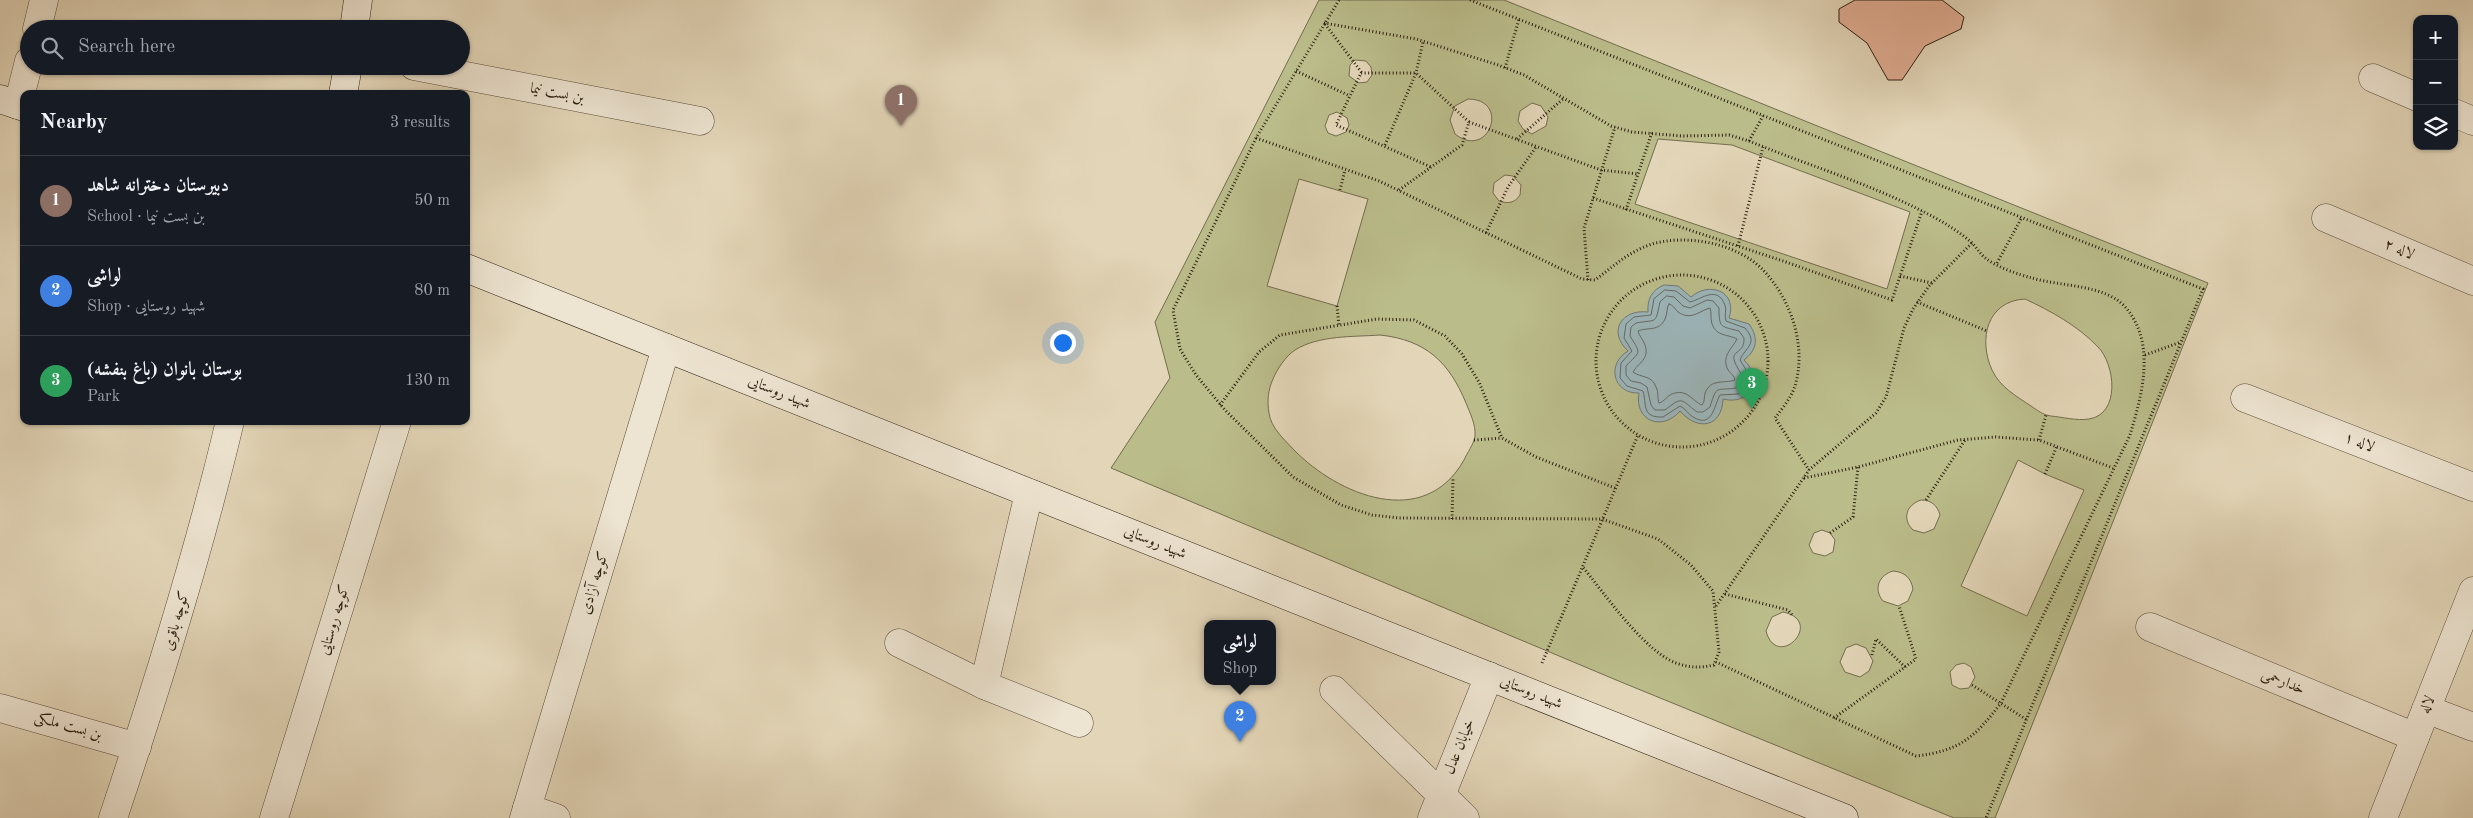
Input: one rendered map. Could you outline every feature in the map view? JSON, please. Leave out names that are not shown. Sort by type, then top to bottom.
[{"type":"street","points":[[39,20],[44,0]]},
{"type":"street","points":[[355,20],[358,0]]},
{"type":"street","points":[[14,104],[24,75]]},
{"type":"street","points":[[344,90],[346,75]]},
{"type":"street","name":"بن بست نیما","points":[[461,75],[700,121]]},
{"type":"street","points":[[2373,78],[2413,95]]},
{"type":"street","points":[[2458,115],[2473,121]]},
{"type":"street","name":"لاله ۲","points":[[2326,218],[2473,281]]},
{"type":"street","name":"شهید روستایی","points":[[470,270],[1844,818]]},
{"type":"street","name":"کوچه آزادی","points":[[525,813],[666,348]]},
{"type":"street","name":"لاله ۱","points":[[2245,398],[2473,488]]},
{"type":"street","name":"کوچه باقری","points":[[113,818],[161,674],[202,532],[229,425]]},
{"type":"street","name":"کوچه روستایی","points":[[274,818],[396,425]]},
{"type":"street","points":[[984,686],[1029,493]]},
{"type":"street","name":"لاله","points":[[2383,818],[2473,591]]},
{"type":"street","name":"خدارحمی","points":[[2150,626],[2415,737]]},
{"type":"street","points":[[899,643],[984,686],[1079,723]]},
{"type":"street","name":"خیابان عدل","points":[[1436,807],[1489,676]]},
{"type":"street","points":[[1334,690],[1436,807],[1465,818]]},
{"type":"street","name":"بن بست ملکی","points":[[0,708],[137,747]]},
{"type":"street","points":[[2426,709],[2473,727]]},
{"type":"street","points":[[525,813],[556,818]]},
{"type":"path","points":[[1339,0],[1256,138],[1173,310],[1180,349],[1196,375],[1220,405],[1293,477],[1341,505],[1372,515],[1452,519],[1602,519],[1658,539],[1704,577],[1713,590],[1719,652],[1716,662]]},
{"type":"path","points":[[1470,0],[2203,289],[1986,818]]},
{"type":"path","points":[[1505,68],[1519,19]]},
{"type":"path","points":[[1324,23],[1423,42],[1505,68],[1524,75],[1615,127],[1632,132],[1652,132],[1682,136],[1729,135],[1884,192],[1922,211],[1972,243],[1985,257],[1997,263],[2033,279],[2072,288],[2102,291],[2126,307],[2141,334],[2145,355],[2138,408],[2130,436],[2001,703],[1982,728],[1964,743],[1937,753],[1916,756],[1716,662],[1699,668],[1675,663],[1652,647],[1625,619],[1582,566]]},
{"type":"path","points":[[1324,23],[1362,73]]},
{"type":"path","points":[[1385,145],[1416,73],[1423,42]]},
{"type":"path","points":[[1296,71],[1350,96]]},
{"type":"path","points":[[1362,73],[1416,73],[1469,122],[1602,170],[1638,174]]},
{"type":"path","points":[[1362,73],[1336,125],[1385,145],[1431,167]]},
{"type":"path","points":[[1517,140],[1563,99]]},
{"type":"path","points":[[1749,141],[1764,116]]},
{"type":"path","points":[[1399,190],[1462,145],[1469,122]]},
{"type":"path","points":[[1588,280],[1584,228],[1615,127]]},
{"type":"path","points":[[1626,210],[1652,132]]},
{"type":"path","points":[[1256,138],[1399,190],[1561,270],[1588,280],[1595,280],[1622,258],[1654,244],[1685,240],[1728,249],[1747,258],[1764,270],[1782,296],[1793,320],[1798,350],[1795,386],[1775,418],[1810,470]]},
{"type":"path","points":[[1486,233],[1508,187],[1536,146]]},
{"type":"path","points":[[1738,246],[1763,146]]},
{"type":"path","points":[[1340,190],[1345,170]]},
{"type":"path","points":[[1593,198],[1730,243],[1892,300],[1922,211]]},
{"type":"path","points":[[1997,263],[2022,217]]},
{"type":"path","points":[[1728,249],[1730,243]]},
{"type":"path","points":[[1716,606],[1810,470],[1876,413],[1886,396],[1904,328],[1917,302],[1932,283],[1972,243]]},
{"type":"path","points":[[1674,276],[1702,277],[1727,288],[1747,305],[1762,328],[1768,354],[1766,381],[1756,406],[1739,426],[1716,441],[1690,447],[1663,445],[1638,435],[1617,418],[1602,395],[1596,369],[1598,342],[1608,317],[1626,296],[1648,282],[1674,276]]},
{"type":"path","points":[[1900,276],[1932,283]]},
{"type":"path","points":[[1917,302],[1987,330]]},
{"type":"path","points":[[1337,306],[1339,326]]},
{"type":"path","points":[[1220,405],[1259,352],[1280,335],[1377,319],[1414,320],[1445,336],[1462,354],[1479,382],[1502,438]]},
{"type":"path","points":[[2145,355],[2181,342]]},
{"type":"path","points":[[2038,440],[2046,415]]},
{"type":"path","points":[[1530,693],[1638,435]]},
{"type":"path","points":[[1804,478],[1858,467],[1965,440],[1996,437],[2038,440],[2113,468]]},
{"type":"path","points":[[1474,440],[1502,438],[1536,457],[1615,488]]},
{"type":"path","points":[[1926,500],[1965,440]]},
{"type":"path","points":[[2045,474],[2057,446]]},
{"type":"path","points":[[1830,533],[1852,517],[1858,467]]},
{"type":"path","points":[[1452,519],[1453,478]]},
{"type":"path","points":[[1725,594],[1788,610],[1793,616]]},
{"type":"path","points":[[1834,718],[1916,659],[1898,606]]},
{"type":"path","points":[[1872,655],[1876,640],[1905,667]]},
{"type":"path","points":[[1972,685],[2027,720]]},
{"type":"green space","points":[[1319,0],[1504,0],[2208,283],[1995,818],[1954,818],[1621,682],[1111,468],[1170,378],[1155,322]],"holes":[[[1355,60],[1366,61],[1371,67],[1372,75],[1367,82],[1359,83],[1349,76],[1350,65]],[[1468,99],[1481,102],[1489,108],[1492,117],[1490,127],[1485,135],[1477,140],[1467,140],[1455,134],[1450,120],[1455,106]],[[1532,103],[1541,106],[1548,117],[1546,126],[1532,134],[1523,129],[1518,121],[1520,111]],[[1337,112],[1347,118],[1349,125],[1346,132],[1336,136],[1328,133],[1325,126],[1329,115]],[[1658,139],[1732,145],[1910,212],[1887,289],[1635,204]],[[1505,175],[1513,176],[1521,185],[1520,195],[1511,202],[1499,201],[1493,193],[1494,183]],[[1299,179],[1368,199],[1337,306],[1267,286]],[[2025,299],[2054,314],[2082,332],[2098,347],[2108,365],[2112,387],[2106,408],[2099,415],[2089,419],[2045,415],[2009,391],[1995,376],[1988,358],[1986,334],[1994,314],[2012,301]],[[1380,335],[1410,342],[1423,348],[1443,365],[1459,389],[1474,423],[1474,439],[1464,460],[1447,482],[1427,495],[1404,500],[1380,498],[1357,492],[1334,481],[1312,466],[1286,442],[1272,424],[1268,409],[1269,391],[1271,383],[1285,359],[1304,345],[1325,339]],[[2018,460],[2045,474],[2084,490],[2027,616],[1961,586]],[[1921,500],[1933,504],[1940,515],[1934,529],[1924,533],[1913,530],[1907,517],[1909,509]],[[1822,530],[1830,533],[1835,540],[1833,552],[1825,556],[1813,553],[1809,545],[1814,533]],[[1893,571],[1907,576],[1913,589],[1908,601],[1898,606],[1883,601],[1878,592],[1881,579]],[[1783,612],[1795,617],[1800,625],[1799,633],[1795,640],[1788,645],[1779,647],[1772,642],[1766,631],[1772,617]],[[1856,644],[1866,648],[1873,661],[1869,671],[1860,677],[1845,672],[1840,662],[1846,648]],[[1964,663],[1971,667],[1975,677],[1969,688],[1960,689],[1952,685],[1950,672],[1956,665]]]},
{"type":"water","points":[[1664,285],[1678,286],[1691,297],[1698,292],[1706,290],[1720,291],[1726,295],[1729,301],[1731,309],[1729,318],[1749,324],[1754,334],[1754,348],[1744,360],[1750,367],[1753,375],[1751,389],[1747,395],[1740,399],[1723,399],[1722,409],[1713,421],[1701,424],[1694,422],[1680,411],[1665,421],[1651,420],[1645,417],[1641,411],[1639,393],[1623,389],[1615,377],[1617,363],[1628,351],[1619,336],[1618,329],[1620,323],[1631,314],[1648,312],[1648,303],[1651,296]]},
{"type":"building","points":[[1855,0],[1942,0],[1964,17],[1961,29],[1925,46],[1902,80],[1888,80],[1867,43],[1839,22],[1839,9]]},
{"type":"place","name":"دبیرستان دخترانه شاهد","points":[[901,126]]},
{"type":"place","name":"بوستان بانوان (باغ بنفشه)","points":[[1752,409]]},
{"type":"place","name":"لواشی","points":[[1240,742]]}]
